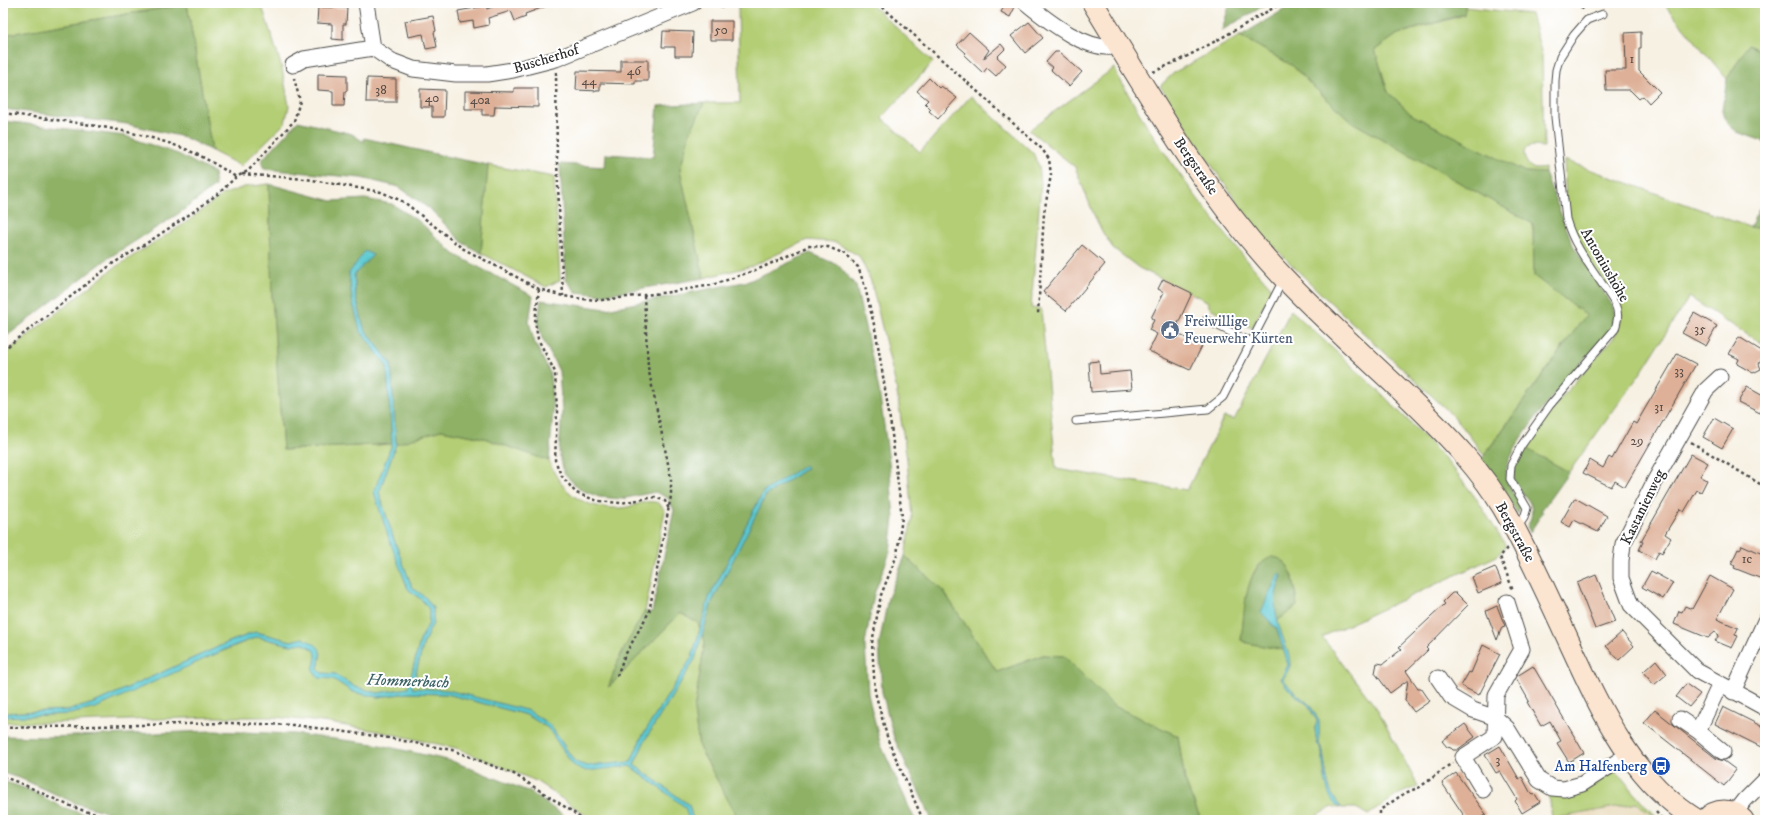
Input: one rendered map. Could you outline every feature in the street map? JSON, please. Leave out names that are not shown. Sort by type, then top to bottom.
[{"type":"main road","name":"Bergstraße","points":[[1092,3],[1186,155],[1250,240],[1284,278],[1447,435],[1479,472],[1515,529],[1592,690],[1612,728],[1629,754],[1651,782],[1678,808],[1697,820]]},
{"type":"main road","points":[[1705,820],[1717,812],[1726,811],[1739,817]]},
{"type":"street","points":[[293,65],[304,58],[373,48],[366,3]]},
{"type":"street","name":"Buscherhof","points":[[373,48],[392,61],[413,69],[456,74],[487,74],[513,70],[556,59],[693,3]]},
{"type":"street","points":[[1026,3],[1060,30],[1102,48],[1119,46]]},
{"type":"street","name":"Kastanienweg","points":[[1720,377],[1706,390],[1680,435],[1623,544],[1621,578],[1631,605],[1697,671],[1733,692],[1765,708]]},
{"type":"street","points":[[1483,790],[1463,757],[1495,736],[1496,695],[1522,649],[1507,602]]},
{"type":"street","points":[[1733,692],[1765,620]]},
{"type":"street","points":[[1438,678],[1450,697],[1473,710],[1496,718],[1507,728],[1539,780],[1552,788],[1564,789],[1582,784],[1629,754]]},
{"type":"street","points":[[1698,731],[1720,684]]},
{"type":"street","points":[[1680,719],[1698,731],[1723,752]]},
{"type":"street","points":[[1739,817],[1745,800],[1765,780]]},
{"type":"lane","points":[[722,3],[730,3]]},
{"type":"lane","name":"Antoniushöhe","points":[[1515,529],[1524,518],[1527,508],[1510,479],[1511,465],[1521,446],[1550,405],[1616,329],[1618,318],[1618,311],[1615,304],[1576,244],[1570,232],[1565,212],[1556,116],[1555,81],[1560,57],[1574,35],[1587,20],[1603,14]]},
{"type":"lane","points":[[1076,421],[1208,408],[1223,397],[1284,278]]},
{"type":"lane","points":[[1206,320],[1251,342]]},
{"type":"path","points":[[878,3],[1042,149],[1049,159],[1051,175],[1044,213],[1038,314]]},
{"type":"path","points":[[1137,78],[1171,64],[1231,33],[1282,3]]},
{"type":"path","points":[[556,59],[557,163],[563,296]]},
{"type":"path","points":[[3,350],[112,264],[147,243],[196,210],[219,193],[236,176],[248,171],[294,121],[300,102],[293,74],[293,65]]},
{"type":"path","points":[[3,113],[126,131],[177,146],[205,158],[236,176]]},
{"type":"path","points":[[242,174],[306,179],[381,192],[404,202],[462,248],[539,289],[563,296],[602,300],[644,296],[712,285],[761,268],[809,246],[828,247],[845,254],[858,267],[865,287],[876,334],[891,426],[902,518],[897,555],[881,595],[872,643],[875,692],[888,740],[923,820]]},
{"type":"path","points":[[539,289],[535,322],[538,340],[555,372],[557,412],[556,460],[561,475],[576,493],[598,501],[621,503],[655,497],[665,501],[669,509]]},
{"type":"path","points":[[617,676],[624,657],[649,612],[671,496],[671,478],[648,367],[644,296]]},
{"type":"path","points":[[1680,435],[1765,487]]},
{"type":"path","points":[[1507,602],[1514,590],[1500,557],[1510,544],[1515,529]]},
{"type":"path","points":[[3,728],[229,723],[294,725],[383,737],[452,750],[514,774],[574,812],[583,820]]},
{"type":"path","points":[[1380,820],[1380,810],[1405,793],[1420,787],[1463,757]]},
{"type":"path","points":[[3,777],[26,785],[73,807],[121,820]]},
{"type":"path","points":[[1654,809],[1664,820]]},
{"type":"shaded area","points":[[1637,803],[1657,820],[1546,820]]},
{"type":"green space","points":[[3,3],[261,3],[282,68],[289,106],[285,123],[241,166],[212,151],[187,4],[3,35]]},
{"type":"green space","points":[[749,3],[870,3],[933,62],[882,118],[920,152],[971,96],[1033,153],[1039,166],[1041,183],[1031,308],[1041,309],[1056,469],[1187,490],[1224,417],[1234,420],[1291,310],[1381,393],[1441,454],[1476,498],[1506,546],[1497,556],[1322,637],[1378,710],[1418,786],[1399,794],[1368,815],[1356,808],[1342,808],[1336,801],[1329,787],[1322,747],[1319,744],[1319,721],[1310,705],[1293,691],[1283,679],[1290,666],[1287,649],[1277,621],[1297,606],[1293,576],[1286,564],[1259,564],[1254,572],[1250,581],[1244,611],[1241,640],[1247,643],[1284,650],[1288,665],[1281,679],[1291,691],[1307,704],[1317,721],[1315,729],[1317,744],[1321,747],[1327,787],[1334,801],[1340,808],[1332,807],[1309,820],[1201,820],[1185,781],[1178,736],[1114,706],[1064,656],[1043,655],[997,672],[944,592],[905,556],[912,518],[907,460],[896,386],[871,281],[859,256],[835,242],[807,240],[752,266],[704,278],[680,170],[689,135],[704,103],[740,103],[738,7]]},
{"type":"green space","points":[[1230,3],[1269,3],[1222,30]]},
{"type":"green space","points":[[1295,3],[1466,3],[1464,14],[1398,34],[1375,50],[1388,92],[1412,115],[1525,172],[1545,173],[1573,245],[1612,305],[1615,318],[1607,335],[1553,395],[1527,430],[1509,461],[1506,477],[1510,489],[1521,502],[1518,514],[1481,460],[1586,315],[1534,276],[1533,224],[1352,122],[1293,66],[1240,36]]},
{"type":"green space","points":[[1663,3],[1765,3],[1765,53],[1748,45],[1727,79]]},
{"type":"green space","points":[[187,4],[212,151],[184,137],[127,124],[3,109],[3,35]]},
{"type":"green space","points":[[1465,7],[1531,14],[1542,55],[1544,147],[1528,147],[1525,149],[1524,156],[1532,168],[1545,168],[1545,173],[1525,172],[1412,115],[1388,92],[1375,50],[1398,34],[1464,15]]},
{"type":"green space","points":[[1240,36],[1293,66],[1352,122],[1533,224],[1534,276],[1586,315],[1484,455],[1462,426],[1444,407],[1318,291],[1266,239],[1245,213],[1210,163],[1160,86],[1175,72]]},
{"type":"green space","points":[[1748,45],[1765,53],[1765,144],[1763,141],[1737,132],[1727,123],[1722,109],[1727,79]]},
{"type":"green space","points":[[1114,68],[1148,127],[1186,183],[1228,237],[1272,289],[1252,328],[1210,308],[1207,301],[1139,268],[1113,248],[1094,215],[1075,167],[1029,130]]},
{"type":"green space","points":[[704,103],[689,135],[680,170],[704,278],[602,295],[576,292],[566,280],[560,164],[605,167],[606,154],[653,157],[658,106]]},
{"type":"green space","points":[[3,121],[125,136],[178,154],[214,173],[215,186],[178,214],[107,259],[3,339]]},
{"type":"green space","points":[[298,121],[352,134],[364,142],[364,138],[488,165],[481,253],[463,243],[431,210],[399,187],[361,178],[264,169],[261,161]]},
{"type":"green space","points":[[1564,160],[1749,227],[1765,229],[1765,346],[1689,297],[1642,371],[1569,472],[1525,448],[1553,407],[1612,340],[1618,331],[1621,321],[1621,312],[1618,302],[1585,253],[1574,233],[1568,214]]},
{"type":"green space","points":[[488,165],[554,177],[560,280],[546,287],[481,253]]},
{"type":"green space","points":[[269,184],[272,297],[283,450],[392,444],[374,492],[408,589],[423,601],[429,609],[429,623],[420,641],[408,688],[378,693],[355,687],[335,674],[322,673],[318,669],[321,653],[303,638],[291,641],[256,632],[229,642],[94,703],[70,710],[3,713],[3,355],[114,268],[184,224],[222,195],[244,187]]},
{"type":"green space","points":[[269,184],[332,201],[365,199],[392,204],[420,222],[454,254],[533,296],[529,322],[534,341],[550,373],[553,412],[549,461],[484,438],[441,430],[396,444],[391,364],[364,328],[356,298],[354,275],[372,255],[349,273],[352,298],[360,330],[387,366],[392,444],[283,450],[272,297]]},
{"type":"green space","points":[[1765,197],[1765,229],[1750,227]]},
{"type":"green space","points":[[810,253],[838,265],[856,286],[879,390],[889,461],[894,518],[890,552],[874,594],[865,644],[868,694],[880,743],[915,820],[739,820],[699,747],[694,711],[705,641],[702,634],[712,602],[766,495],[807,468],[763,492],[709,598],[700,629],[698,623],[680,613],[608,688],[620,656],[644,612],[652,612],[674,510],[668,498],[655,492],[621,499],[599,497],[579,489],[564,473],[559,452],[562,412],[559,371],[542,338],[538,322],[541,300],[606,309],[749,281]]},
{"type":"green space","points":[[441,430],[484,438],[549,461],[554,473],[568,491],[585,502],[596,506],[620,508],[646,502],[656,502],[661,505],[665,511],[645,612],[620,656],[609,687],[680,613],[698,623],[700,629],[692,657],[641,738],[631,762],[587,767],[575,762],[550,725],[529,711],[447,690],[412,688],[424,642],[433,623],[433,608],[426,598],[412,587],[393,537],[379,492],[396,444]]},
{"type":"green space","points":[[1525,448],[1569,472],[1541,511],[1543,512],[1530,532],[1527,527],[1531,516],[1529,501],[1515,483],[1513,476],[1515,464]]},
{"type":"green space","points":[[905,556],[944,592],[997,672],[1043,655],[1064,656],[1114,706],[1178,736],[1185,781],[1201,820],[932,820],[894,738],[882,692],[879,645],[888,598]]},
{"type":"green space","points":[[1272,557],[1279,559],[1289,568],[1294,583],[1297,606],[1277,621],[1274,604],[1282,576],[1278,575],[1275,584],[1270,623],[1277,629],[1284,650],[1247,643],[1241,640],[1247,592],[1251,581],[1255,571],[1263,562]]},
{"type":"green space","points":[[702,634],[705,641],[694,711],[699,747],[739,820],[693,820],[689,805],[634,765],[645,740],[695,659]]},
{"type":"green space","points":[[257,637],[291,645],[302,643],[312,648],[316,653],[313,671],[319,677],[333,679],[353,692],[378,697],[408,693],[447,694],[527,715],[548,728],[573,765],[586,770],[630,766],[686,807],[689,820],[593,820],[536,781],[456,748],[377,731],[323,722],[274,717],[213,717],[46,723],[3,722],[3,717],[70,714]]},
{"type":"green space","points":[[212,731],[295,734],[375,744],[452,761],[530,792],[570,820],[134,820],[75,803],[22,779],[3,773],[3,736],[47,737]]},
{"type":"green space","points":[[1616,771],[1658,820],[1637,803],[1552,819],[1549,793]]},
{"type":"green space","points":[[3,781],[27,789],[62,807],[103,820],[3,820]]},
{"type":"water","points":[[365,251],[373,255],[354,275],[356,298],[364,328],[391,364],[396,444],[379,493],[393,537],[412,587],[426,598],[433,608],[433,623],[424,642],[412,688],[447,690],[529,711],[550,725],[575,762],[587,766],[631,762],[641,738],[692,657],[709,598],[763,492],[805,465],[807,468],[766,495],[712,602],[695,659],[645,740],[634,765],[689,805],[693,820],[689,820],[685,807],[630,766],[586,771],[573,765],[548,728],[527,715],[447,694],[408,693],[378,697],[353,692],[333,679],[319,678],[313,671],[316,653],[312,648],[302,643],[291,645],[257,637],[231,647],[96,708],[70,714],[3,717],[3,713],[70,710],[94,703],[229,642],[256,632],[291,641],[303,638],[310,641],[320,649],[318,669],[322,673],[335,674],[355,687],[378,693],[408,688],[420,641],[429,623],[429,609],[423,601],[408,589],[389,539],[374,492],[392,444],[387,366],[360,330],[352,299],[349,273]]},
{"type":"water","points":[[1278,575],[1282,575],[1275,601],[1278,624],[1288,653],[1290,665],[1283,679],[1293,691],[1310,705],[1319,721],[1319,744],[1322,747],[1329,787],[1336,801],[1342,808],[1336,805],[1331,799],[1328,791],[1321,747],[1317,744],[1315,729],[1317,721],[1307,704],[1290,691],[1281,679],[1288,665],[1277,629],[1261,612]]},
{"type":"building","points":[[503,3],[552,4],[525,14],[526,17],[515,21],[511,11],[488,18],[489,25],[474,28],[473,21],[460,23],[458,11],[486,6],[487,9]]},
{"type":"building","points":[[1006,3],[1017,3],[1010,17],[1001,12]]},
{"type":"building","points":[[318,7],[347,8],[346,24],[343,24],[343,40],[332,39],[332,24],[317,23]]},
{"type":"building","points":[[433,16],[437,47],[426,49],[423,34],[408,37],[405,21]]},
{"type":"building","points":[[710,21],[732,21],[732,40],[710,40]]},
{"type":"building","points":[[1029,22],[1043,38],[1025,53],[1011,36]]},
{"type":"building","points":[[663,31],[693,32],[692,56],[675,56],[675,47],[662,47]]},
{"type":"building","points":[[969,32],[989,50],[983,59],[1001,44],[1005,49],[997,57],[1006,65],[996,76],[987,68],[983,73],[964,55],[966,53],[957,45]]},
{"type":"building","points":[[1641,32],[1639,71],[1660,92],[1649,103],[1643,96],[1639,99],[1630,90],[1606,90],[1605,70],[1626,70],[1625,33]]},
{"type":"building","points":[[1055,52],[1059,52],[1082,72],[1069,86],[1051,70],[1053,68],[1046,62]]},
{"type":"building","points":[[621,60],[648,60],[648,81],[635,81],[635,84],[600,83],[600,91],[576,90],[577,71],[621,72]]},
{"type":"building","points":[[318,74],[347,75],[347,91],[345,91],[344,106],[333,106],[333,91],[318,90]]},
{"type":"building","points":[[367,78],[396,79],[396,102],[366,102]]},
{"type":"building","points":[[929,78],[939,88],[941,86],[957,98],[938,119],[929,111],[931,109],[925,103],[928,100],[917,91]]},
{"type":"building","points":[[514,88],[538,88],[538,107],[495,106],[494,115],[482,115],[482,109],[465,109],[465,91],[514,92]]},
{"type":"building","points":[[420,89],[445,90],[444,117],[432,117],[432,107],[420,107]]},
{"type":"building","points":[[1082,245],[1105,264],[1066,311],[1043,292]]},
{"type":"building","points":[[1163,279],[1192,293],[1175,330],[1179,332],[1178,334],[1202,346],[1190,370],[1149,351],[1157,334],[1149,330],[1154,320],[1151,318],[1164,292],[1158,289]]},
{"type":"building","points":[[1694,313],[1717,326],[1706,346],[1682,333]]},
{"type":"building","points":[[1739,337],[1765,353],[1759,364],[1761,369],[1753,373],[1737,364],[1739,359],[1729,354]]},
{"type":"building","points":[[1677,354],[1696,364],[1625,487],[1615,481],[1611,487],[1583,473],[1590,460],[1603,468],[1609,457],[1612,459],[1633,422],[1636,424]]},
{"type":"building","points":[[1099,361],[1100,374],[1130,371],[1132,389],[1091,392],[1089,362]]},
{"type":"building","points":[[1747,387],[1765,397],[1765,404],[1760,413],[1738,402]]},
{"type":"building","points":[[1714,418],[1733,429],[1722,448],[1703,437]]},
{"type":"building","points":[[1691,454],[1708,463],[1700,476],[1707,480],[1701,492],[1697,490],[1684,512],[1680,509],[1665,534],[1671,538],[1662,553],[1659,551],[1655,559],[1639,550],[1643,542],[1641,541]]},
{"type":"building","points":[[1575,498],[1607,516],[1598,532],[1574,520],[1570,527],[1561,522]]},
{"type":"building","points":[[1742,545],[1765,555],[1765,571],[1762,579],[1734,568],[1735,566],[1731,564],[1738,549],[1740,550]]},
{"type":"building","points":[[1495,567],[1502,583],[1478,593],[1472,577]]},
{"type":"building","points":[[1651,571],[1673,583],[1663,599],[1642,587]]},
{"type":"building","points":[[1596,575],[1615,622],[1595,629],[1577,583]]},
{"type":"building","points":[[1710,576],[1733,589],[1717,619],[1738,628],[1735,635],[1738,636],[1732,648],[1715,641],[1719,635],[1715,632],[1708,638],[1674,624],[1679,611],[1682,612],[1685,606],[1692,609]]},
{"type":"building","points":[[1452,593],[1456,593],[1468,605],[1426,648],[1428,650],[1406,671],[1418,688],[1421,688],[1430,701],[1414,712],[1405,700],[1408,680],[1390,693],[1375,673],[1377,663],[1383,664],[1402,649],[1399,647],[1445,604],[1443,602]]},
{"type":"building","points":[[1497,606],[1505,626],[1502,627],[1497,640],[1486,611]]},
{"type":"building","points":[[1622,632],[1634,646],[1619,660],[1606,646]]},
{"type":"building","points":[[1483,645],[1500,654],[1479,695],[1461,686],[1469,672],[1471,673]]},
{"type":"building","points":[[1656,660],[1667,674],[1654,685],[1643,672]]},
{"type":"building","points":[[1533,666],[1584,753],[1569,762],[1557,743],[1561,741],[1550,721],[1541,726],[1527,702],[1529,701],[1516,678]]},
{"type":"building","points":[[1686,684],[1700,694],[1689,707],[1676,697]]},
{"type":"building","points":[[1723,707],[1765,728],[1765,749],[1715,724]]},
{"type":"building","points":[[1655,710],[1717,759],[1724,761],[1736,770],[1724,786],[1644,723]]},
{"type":"building","points":[[1465,724],[1475,737],[1457,750],[1447,747],[1442,741]]},
{"type":"building","points":[[1500,746],[1519,779],[1522,777],[1530,792],[1533,795],[1535,794],[1540,802],[1522,813],[1515,801],[1517,799],[1500,771],[1496,773],[1485,755]]},
{"type":"building","points":[[1456,773],[1486,814],[1478,820],[1467,820],[1442,783]]},
{"type":"place","name":"Freiwillige Feuerwehr Kürten","points":[[1170,330]]},
{"type":"place","name":"Am Halfenberg","points":[[1661,766]]},
{"type":"water label","name":"Hommerbach","points":[[408,681]]}]
